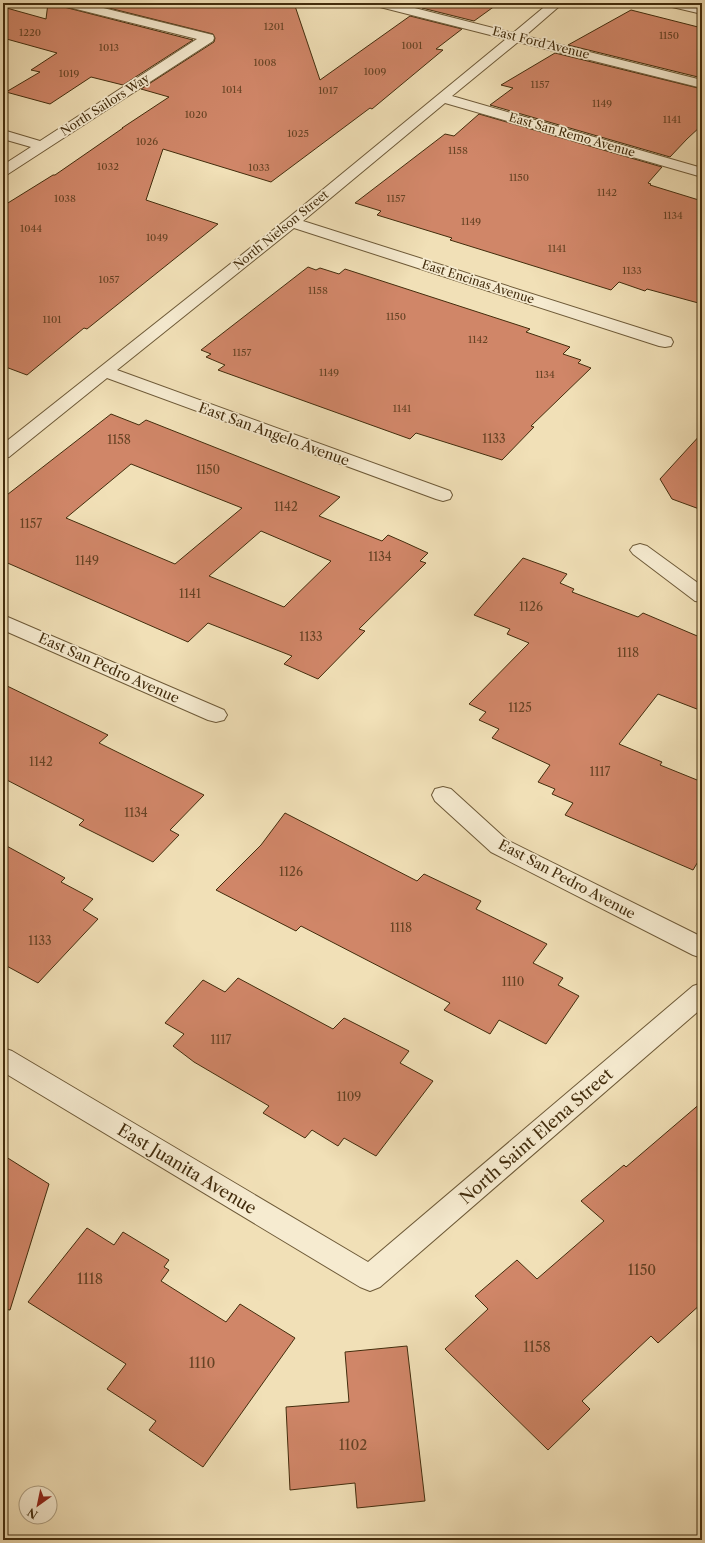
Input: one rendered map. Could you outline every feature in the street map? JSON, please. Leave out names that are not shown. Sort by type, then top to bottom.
[{"type":"street","name":"North Sailors Way","points":[[3,172],[208,38],[68,3]]},
{"type":"street","name":"East Ford Avenue","points":[[380,3],[702,84]]},
{"type":"street","name":"North Nielson Street","points":[[3,453],[292,222],[557,3]]},
{"type":"street","points":[[672,3],[702,10]]},
{"type":"street","name":"East San Remo Avenue","points":[[443,98],[702,173]]},
{"type":"street","points":[[3,134],[43,146]]},
{"type":"street","name":"East Encinas Avenue","points":[[292,222],[665,342]]},
{"type":"street","name":"East San Angelo Avenue","points":[[105,372],[443,495]]},
{"type":"street","points":[[640,550],[702,596]]},
{"type":"street","name":"East San Pedro Avenue","points":[[3,622],[216,715]]},
{"type":"street","name":"East San Pedro Avenue","points":[[443,795],[499,846],[702,948]]},
{"type":"street","name":"North Saint Elena Street","points":[[370,1278],[702,993]]},
{"type":"street","name":"East Juanita Avenue","points":[[3,1059],[370,1278]]},
{"type":"building","points":[[48,3],[61,3],[64,7],[193,40],[123,85],[91,77],[50,104],[6,92],[40,72],[31,70],[57,53],[3,38],[3,7],[46,19]]},
{"type":"building","points":[[89,3],[294,3],[320,80],[410,16],[462,29],[436,49],[443,50],[372,109],[370,108],[271,182],[163,149],[146,200],[218,224],[87,329],[84,328],[27,375],[3,366],[3,206],[55,175],[169,97],[141,89],[214,42],[215,38],[213,34]]},
{"type":"building","points":[[429,3],[499,3],[474,21],[422,8]]},
{"type":"building","points":[[631,10],[702,28],[702,78],[568,45]]},
{"type":"building","points":[[555,53],[702,89],[702,125],[670,157],[490,105],[513,88],[501,85]]},
{"type":"building","points":[[479,114],[662,167],[648,183],[651,184],[650,185],[702,201],[702,304],[647,289],[645,291],[619,282],[611,290],[450,240],[452,238],[377,215],[381,211],[355,203],[445,134],[454,136]]},
{"type":"building","points":[[308,267],[316,270],[320,268],[339,274],[345,269],[530,329],[526,332],[570,347],[563,354],[581,360],[578,363],[591,368],[531,426],[534,427],[502,460],[416,433],[410,439],[218,370],[225,365],[206,357],[211,354],[201,350]]},
{"type":"building","points":[[111,414],[139,425],[146,420],[340,497],[319,516],[382,541],[388,535],[428,553],[420,561],[426,563],[359,629],[365,631],[318,679],[284,664],[292,656],[208,623],[188,642],[3,561],[3,498]],"holes":[[[131,464],[242,508],[175,564],[66,518]],[[261,531],[331,561],[284,607],[209,576]]]},
{"type":"building","points":[[702,433],[702,510],[672,499],[660,479]]},
{"type":"building","points":[[523,558],[567,574],[560,583],[574,589],[572,592],[638,617],[643,613],[702,638],[702,711],[658,694],[619,744],[662,762],[660,765],[702,782],[702,855],[693,870],[565,815],[573,803],[552,794],[555,789],[538,782],[550,765],[492,738],[499,729],[479,720],[486,712],[469,704],[529,643],[507,634],[510,629],[474,615]]},
{"type":"building","points":[[3,684],[108,735],[99,743],[204,795],[170,830],[179,835],[153,862],[79,825],[84,820],[3,778]]},
{"type":"building","points":[[285,813],[417,881],[424,874],[481,901],[476,909],[547,944],[533,963],[563,978],[558,985],[579,996],[546,1044],[499,1020],[490,1034],[444,1010],[450,1003],[301,926],[296,931],[216,890],[261,845]]},
{"type":"building","points":[[3,844],[65,878],[61,882],[93,899],[83,910],[98,919],[38,983],[3,964]]},
{"type":"building","points":[[238,978],[333,1029],[344,1018],[409,1051],[400,1063],[433,1081],[376,1156],[344,1138],[338,1146],[312,1130],[305,1138],[263,1113],[269,1106],[194,1062],[173,1046],[184,1034],[165,1023],[203,980],[225,992]]},
{"type":"building","points":[[702,1102],[702,1303],[658,1343],[651,1336],[582,1401],[590,1409],[548,1450],[445,1349],[488,1309],[475,1296],[517,1260],[537,1279],[604,1221],[581,1201],[624,1165],[626,1167]]},
{"type":"building","points":[[3,1155],[49,1184],[10,1310],[3,1309]]},
{"type":"building","points":[[87,1228],[114,1245],[123,1232],[169,1260],[164,1267],[169,1270],[161,1281],[226,1322],[240,1304],[295,1338],[203,1467],[149,1430],[156,1421],[107,1389],[126,1364],[28,1302]]},
{"type":"building","points":[[407,1346],[425,1501],[357,1508],[355,1483],[290,1490],[286,1407],[349,1402],[345,1352]]}]
